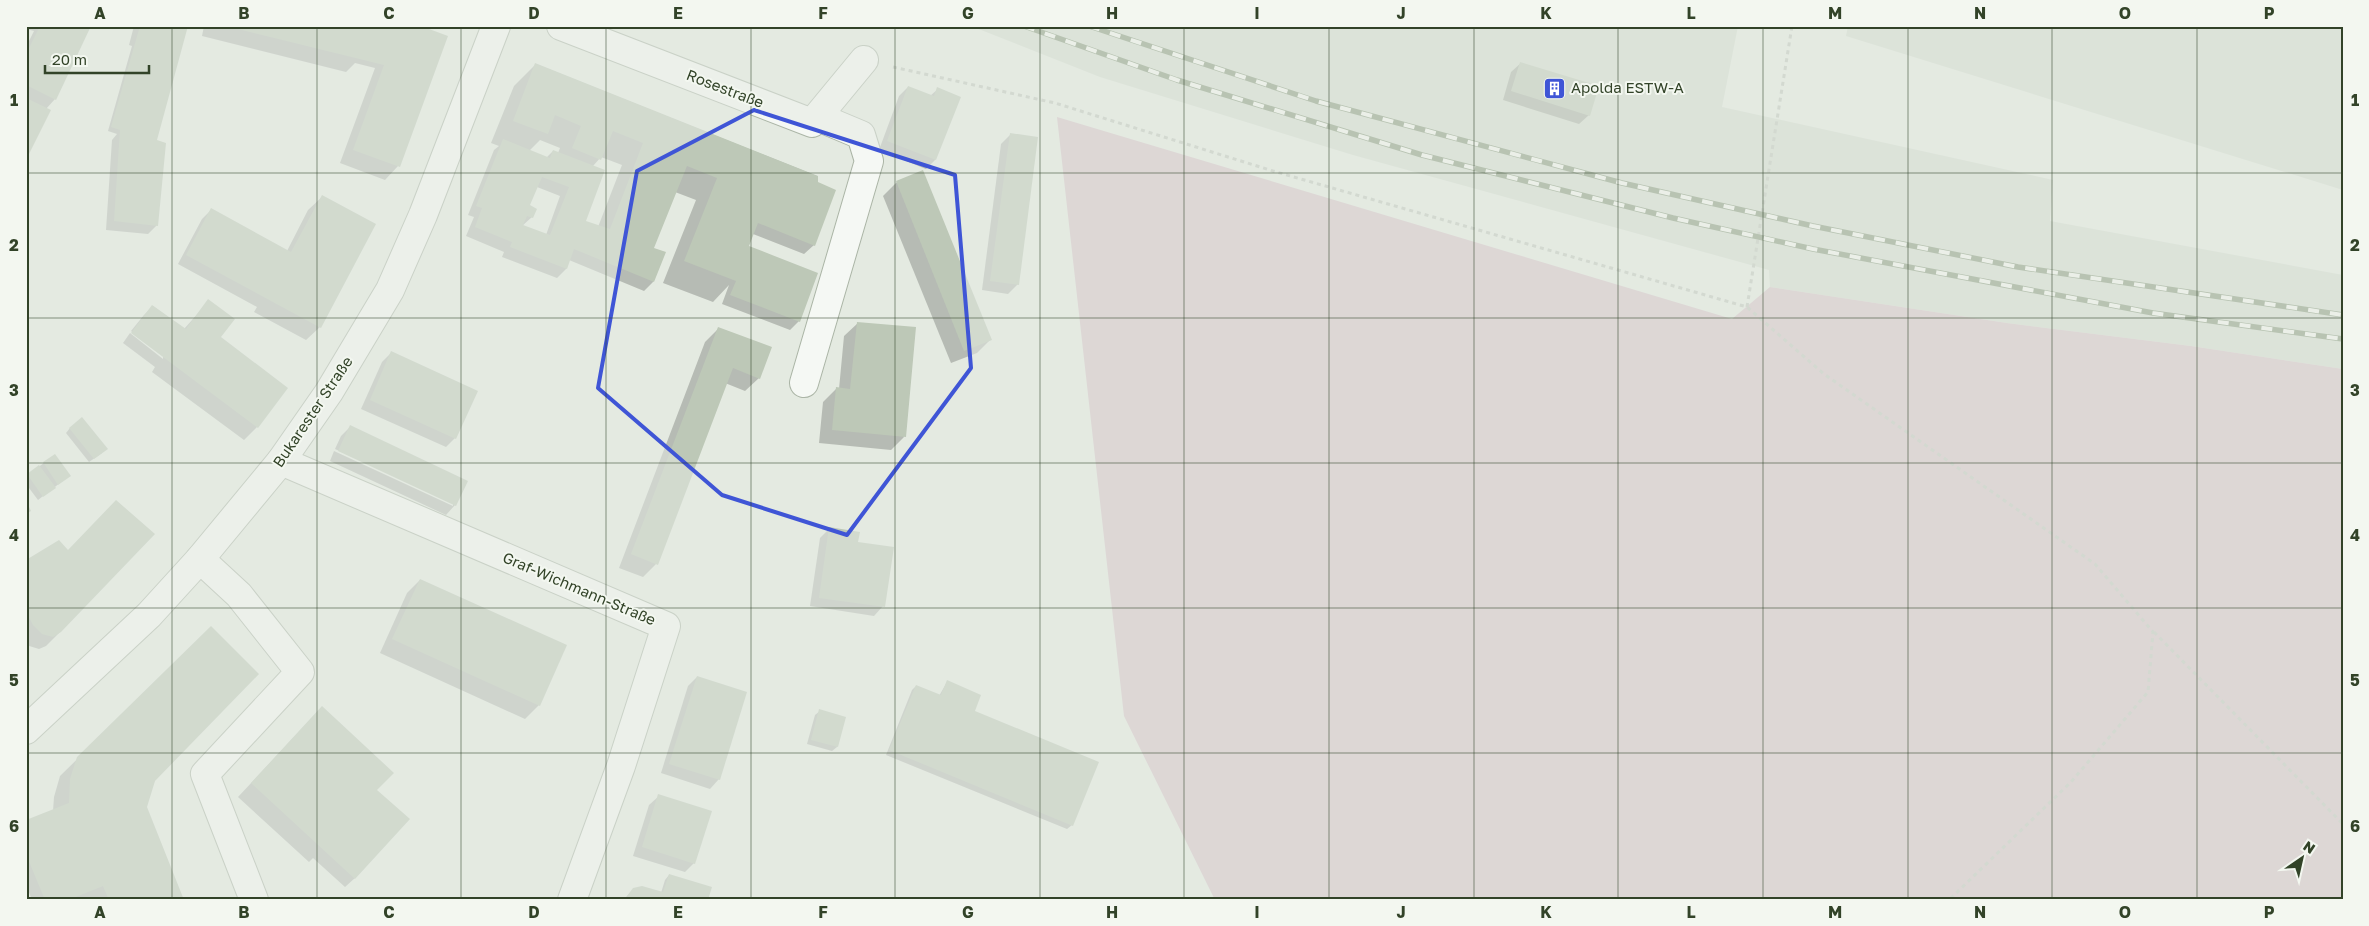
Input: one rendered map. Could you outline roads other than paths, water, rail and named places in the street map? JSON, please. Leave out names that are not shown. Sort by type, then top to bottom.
[{"type":"street","name":"Bukarester Straße","points":[[29,720],[149,615],[200,559],[281,461],[329,392],[390,290],[423,215],[496,26]]},
{"type":"street","name":"Rosestraße","points":[[561,26],[812,123],[818,118]]},
{"type":"street","points":[[804,383],[869,161],[861,134],[818,118],[864,60]]},
{"type":"street","name":"Graf-Wichmann-Straße","points":[[281,461],[666,626],[622,766],[572,900]]},
{"type":"street","points":[[200,559],[239,595],[300,672],[205,774],[254,900]]},
{"type":"railway","points":[[1024,26],[1177,80],[1422,155],[1673,218],[1813,249],[2153,313],[2343,339]]},
{"type":"railway","points":[[1089,26],[1316,101],[1622,183],[1813,226],[2018,267],[2343,315]]},
{"type":"place","name":"Apolda ESTW-A","points":[[1555,88]]}]
